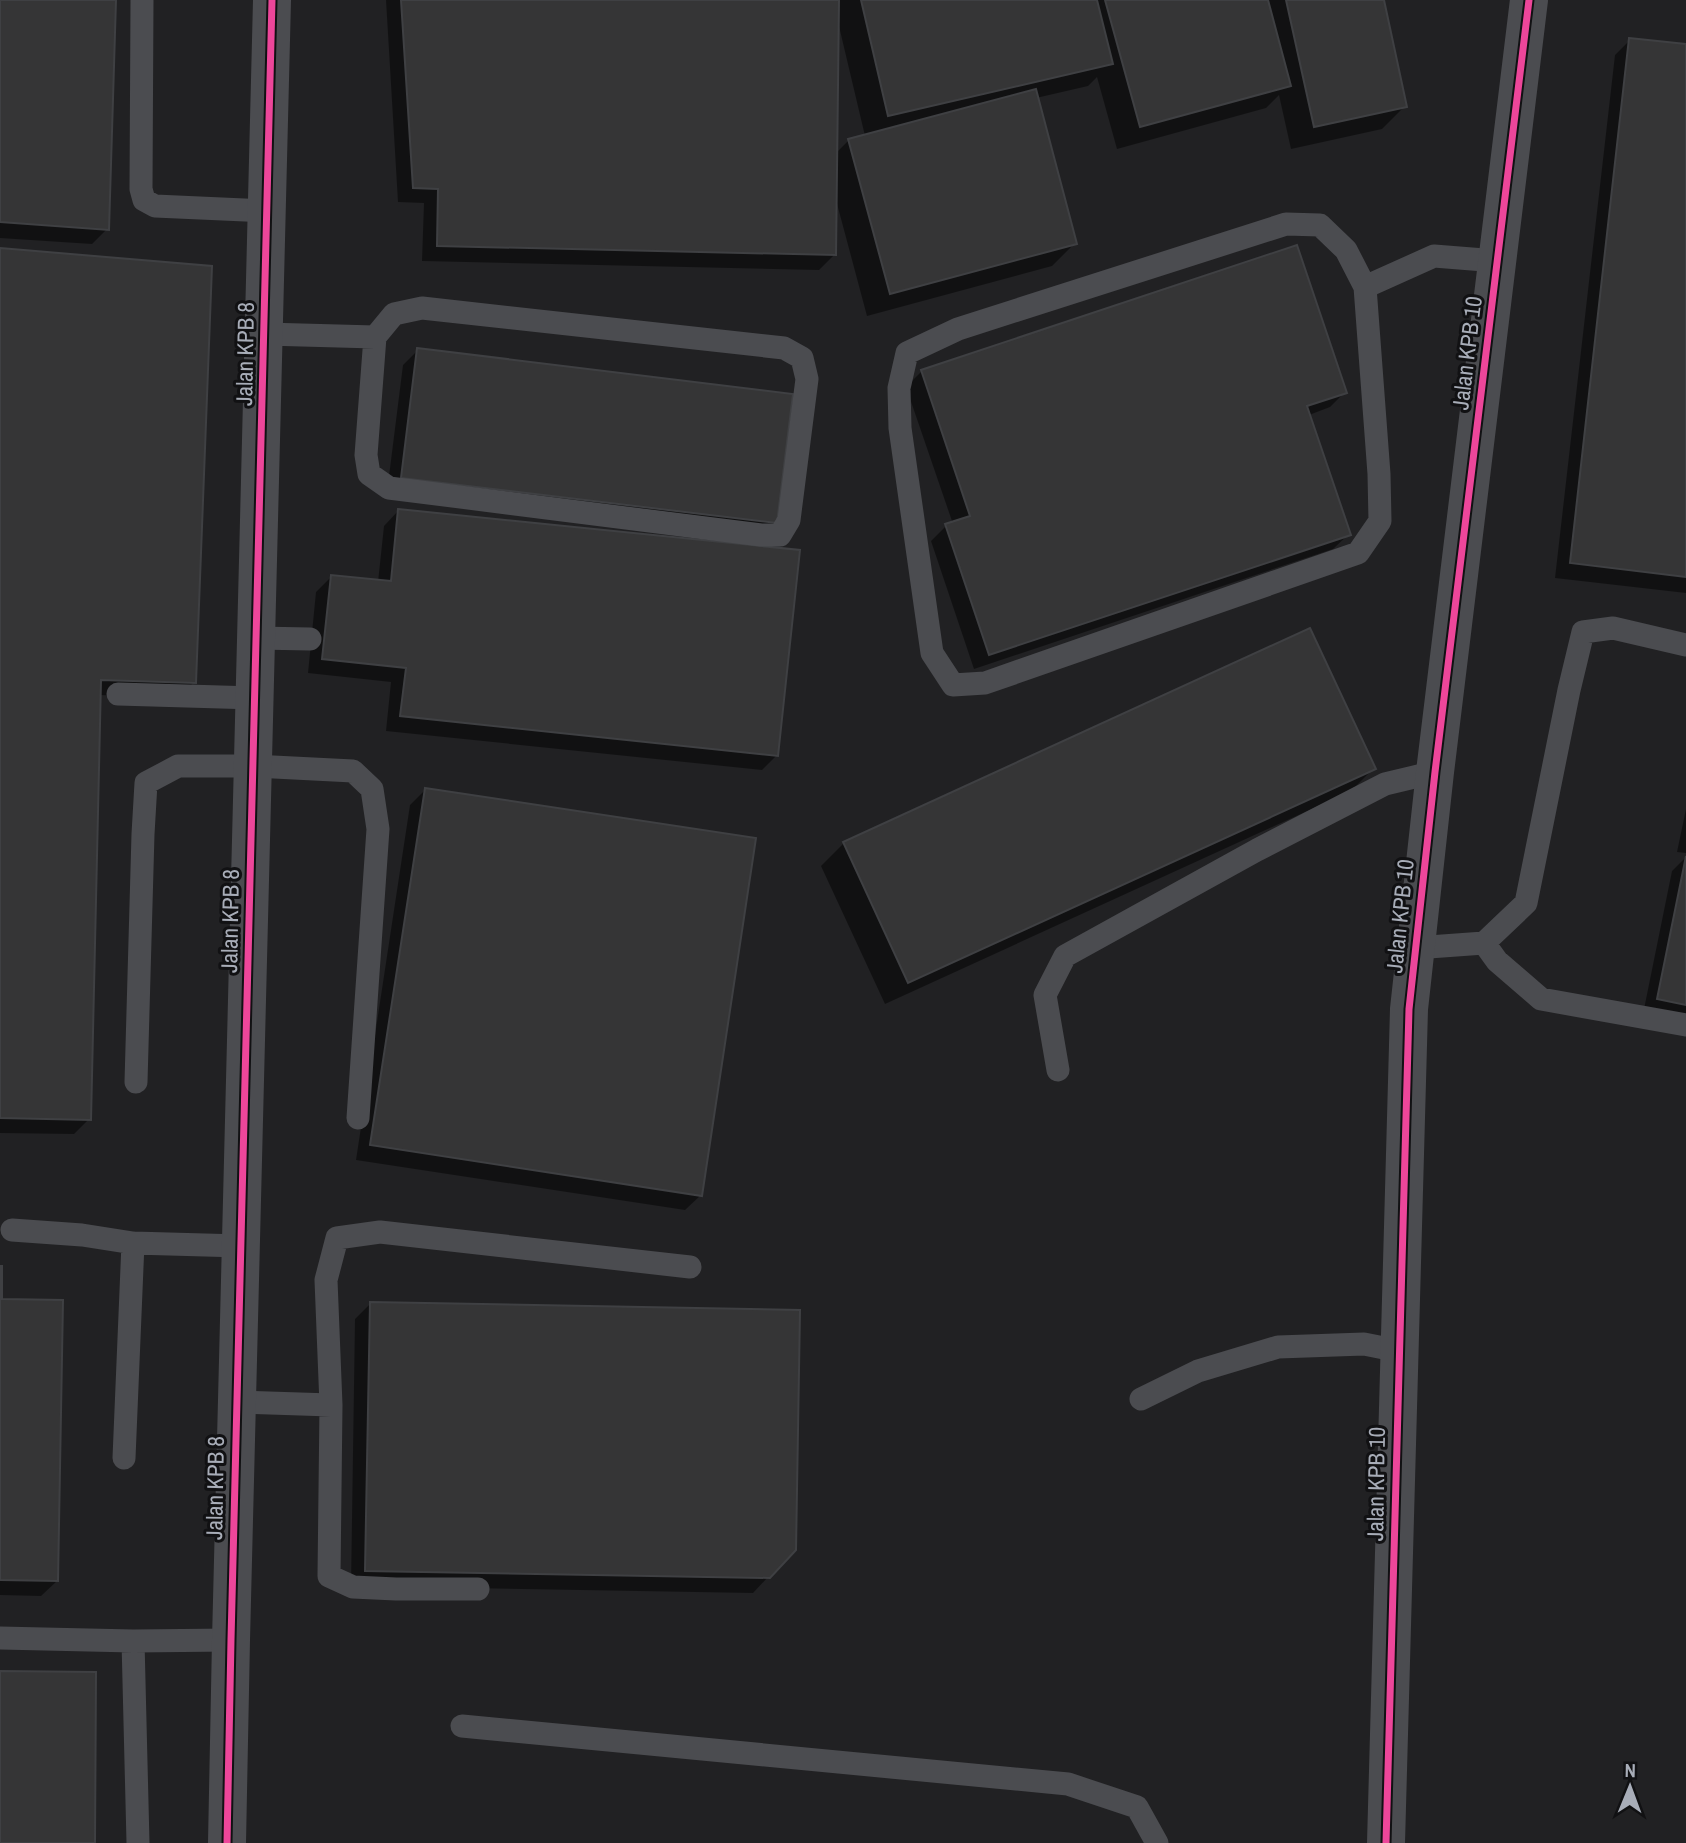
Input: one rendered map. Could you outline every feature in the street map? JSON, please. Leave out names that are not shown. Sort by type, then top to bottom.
[{"type":"street","name":"Jalan KPB 8","points":[[227,1843],[272,0]]},
{"type":"street","name":"Jalan KPB 10","points":[[1386,1843],[1409,1009],[1435,772],[1529,0]]},
{"type":"lane","points":[[142,0],[141,189],[144,200],[155,206],[267,211]]},
{"type":"lane","points":[[1286,224],[1320,225],[1346,250],[1366,287],[1380,521],[1358,553],[985,683],[953,685],[932,653],[900,428],[899,388],[907,353],[958,329],[1286,224]]},
{"type":"lane","points":[[1366,287],[1434,256],[1497,261]]},
{"type":"lane","points":[[422,308],[784,348],[802,358],[807,379],[789,520],[780,535],[761,535],[389,488],[369,474],[366,455],[375,337],[394,314],[422,308]]},
{"type":"lane","points":[[265,334],[375,337]]},
{"type":"lane","points":[[1415,948],[1484,943],[1526,902],[1583,632],[1613,628],[1686,645]]},
{"type":"lane","points":[[257,638],[310,639]]},
{"type":"lane","points":[[118,694],[255,698]]},
{"type":"lane","points":[[136,1082],[146,783],[178,766],[253,766],[353,771],[372,789],[378,829],[358,1118]]},
{"type":"lane","points":[[1058,1070],[1045,995],[1065,956],[1257,850],[1385,784],[1435,772]]},
{"type":"lane","points":[[1484,943],[1497,961],[1541,999],[1686,1025]]},
{"type":"lane","points":[[12,1230],[82,1235],[132,1243],[241,1246]]},
{"type":"lane","points":[[478,1589],[353,1587],[329,1576],[331,1405],[326,1280],[337,1238],[380,1232],[690,1267]]},
{"type":"lane","points":[[124,1458],[132,1243]]},
{"type":"lane","points":[[1141,1399],[1198,1371],[1278,1347],[1364,1344],[1399,1351]]},
{"type":"lane","points":[[237,1402],[331,1405]]},
{"type":"lane","points":[[0,1638],[231,1640]]},
{"type":"lane","points":[[133,1641],[138,1843]]},
{"type":"lane","points":[[462,1726],[1068,1784],[1138,1807],[1157,1843]]},
{"type":"shaded area","points":[[0,0],[1686,0],[1686,1843],[0,1843]]},
{"type":"building","points":[[0,0],[116,0],[109,230],[0,222]]},
{"type":"building","points":[[401,0],[839,0],[836,255],[437,246],[438,189],[413,188]]},
{"type":"building","points":[[861,0],[1097,0],[1113,64],[888,116]]},
{"type":"building","points":[[1105,0],[1268,0],[1291,86],[1140,127]]},
{"type":"building","points":[[1286,0],[1384,0],[1407,107],[1314,127]]},
{"type":"building","points":[[1629,38],[1686,44],[1686,577],[1570,563]]},
{"type":"building","points":[[1036,89],[1077,244],[890,294],[848,139]]},
{"type":"building","points":[[1297,245],[1347,393],[1307,406],[1351,535],[989,655],[945,524],[970,516],[921,370]]},
{"type":"building","points":[[0,248],[212,266],[196,683],[101,680],[91,1120],[0,1118]]},
{"type":"building","points":[[417,348],[793,394],[777,523],[401,478]]},
{"type":"building","points":[[398,509],[800,550],[778,756],[400,716],[406,668],[322,659],[331,575],[391,581]]},
{"type":"building","points":[[1310,628],[1376,769],[908,983],[843,842]]},
{"type":"building","points":[[425,788],[756,838],[702,1196],[370,1145]]},
{"type":"building","points":[[1686,856],[1686,1005],[1657,999]]},
{"type":"building","points":[[0,1266],[2,1299],[63,1300],[58,1581],[0,1580]]},
{"type":"building","points":[[370,1302],[800,1310],[796,1550],[770,1578],[365,1571]]},
{"type":"building","points":[[0,1671],[96,1672],[95,1843],[0,1843]]},
{"type":"cycle path","points":[[227,1843],[272,0]]},
{"type":"cycle path","points":[[1386,1843],[1409,1009],[1435,772],[1529,0]]}]
